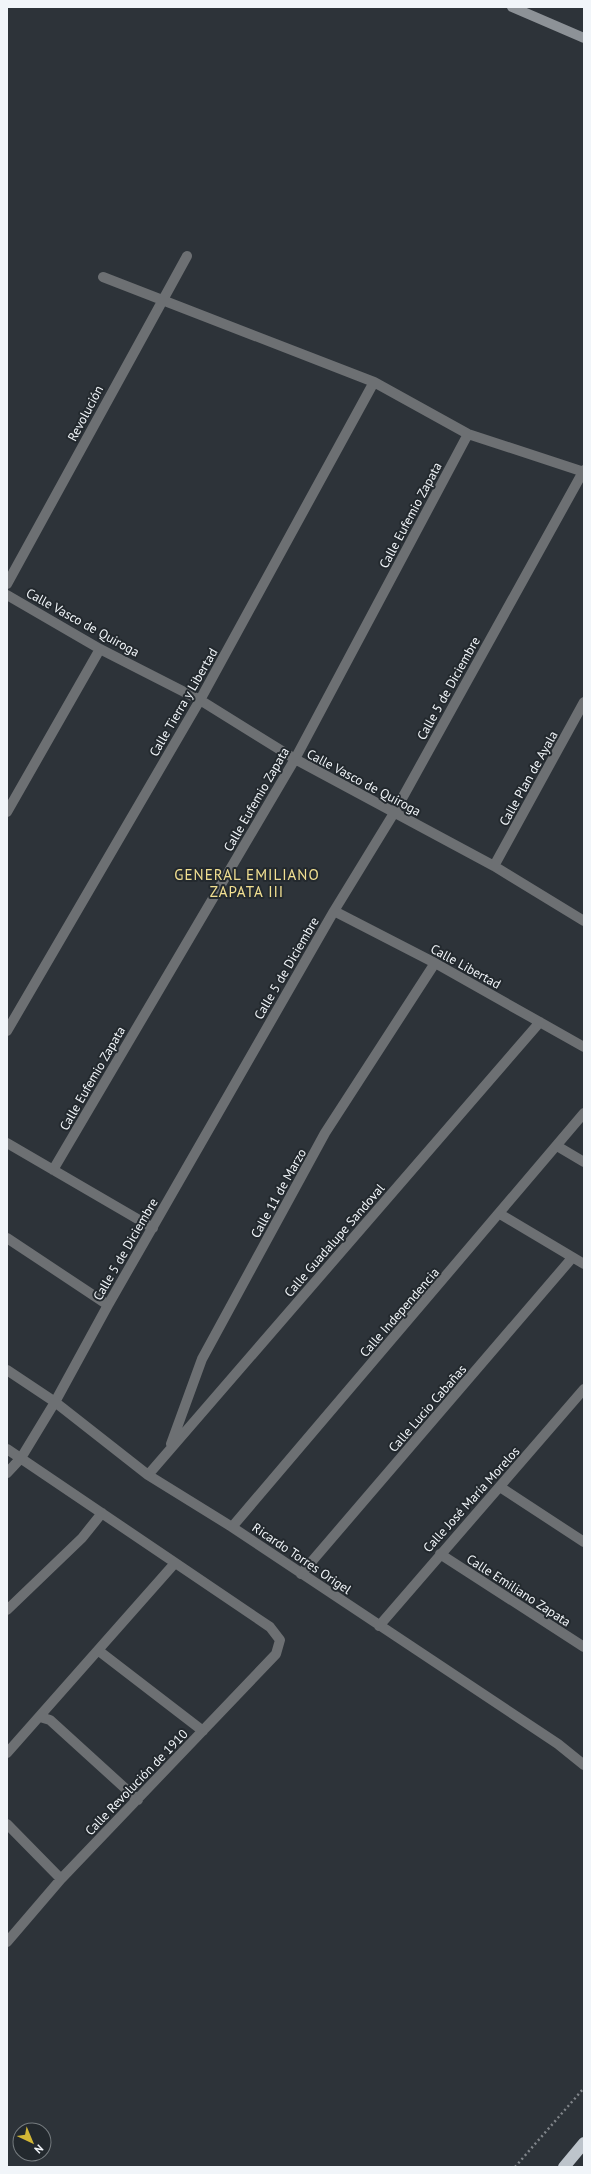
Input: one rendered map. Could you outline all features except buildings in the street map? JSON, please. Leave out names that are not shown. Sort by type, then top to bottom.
[{"type":"highway","points":[[564,2167],[584,2143]]},
{"type":"street","points":[[512,7],[584,38]]},
{"type":"street","name":"Revolución","points":[[7,584],[161,300],[187,256]]},
{"type":"street","points":[[103,277],[374,382],[468,434],[584,471]]},
{"type":"street","name":"Calle Tierra y Libertad","points":[[7,1031],[200,700],[374,382]]},
{"type":"street","name":"Calle Eufemio Zapata","points":[[53,1170],[294,759],[468,434]]},
{"type":"street","name":"Calle 5 de Diciembre","points":[[7,1473],[21,1458],[54,1402],[334,911],[394,813],[584,471]]},
{"type":"street","name":"Calle Vasco de Quiroga","points":[[7,595],[100,649],[200,700],[294,759],[494,866],[584,921]]},
{"type":"street","points":[[7,812],[100,649]]},
{"type":"street","name":"Calle Plan de Ayala","points":[[494,866],[584,702]]},
{"type":"street","name":"Calle Libertad","points":[[334,911],[435,964],[584,1047]]},
{"type":"street","name":"Calle 11 de Marzo","points":[[169,1449],[202,1359],[325,1133],[435,964]]},
{"type":"street","name":"Calle Guadalupe Sandoval","points":[[148,1475],[540,1022]]},
{"type":"street","name":"Calle Independencia","points":[[232,1527],[584,1114]]},
{"type":"street","points":[[7,1144],[153,1228]]},
{"type":"street","points":[[557,1146],[584,1162]]},
{"type":"street","points":[[500,1214],[584,1264]]},
{"type":"street","points":[[7,1238],[108,1306]]},
{"type":"street","name":"Calle Lucio Cabañas","points":[[301,1574],[572,1258]]},
{"type":"street","name":"Ricardo Torres Origel","points":[[7,1370],[54,1402],[148,1475],[232,1527],[558,1744],[584,1765]]},
{"type":"street","name":"Calle José María Morelos","points":[[379,1626],[584,1389]]},
{"type":"street","points":[[7,1449],[176,1563],[7,1753]]},
{"type":"street","points":[[500,1487],[584,1542]]},
{"type":"street","points":[[8,1608],[82,1538],[102,1513]]},
{"type":"street","name":"Calle Emiliano Zapata","points":[[440,1554],[584,1647]]},
{"type":"street","name":"Calle Revolución de 1910","points":[[7,1942],[61,1879],[276,1654],[280,1640],[270,1627],[176,1563]]},
{"type":"street","points":[[99,1651],[203,1731]]},
{"type":"street","points":[[40,1717],[50,1720],[138,1800]]},
{"type":"street","points":[[7,1824],[61,1879]]},
{"type":"path","points":[[515,2167],[584,2088]]},
{"type":"district","name":"GENERAL EMILIANO ZAPATA III","points":[[247,884]]}]
